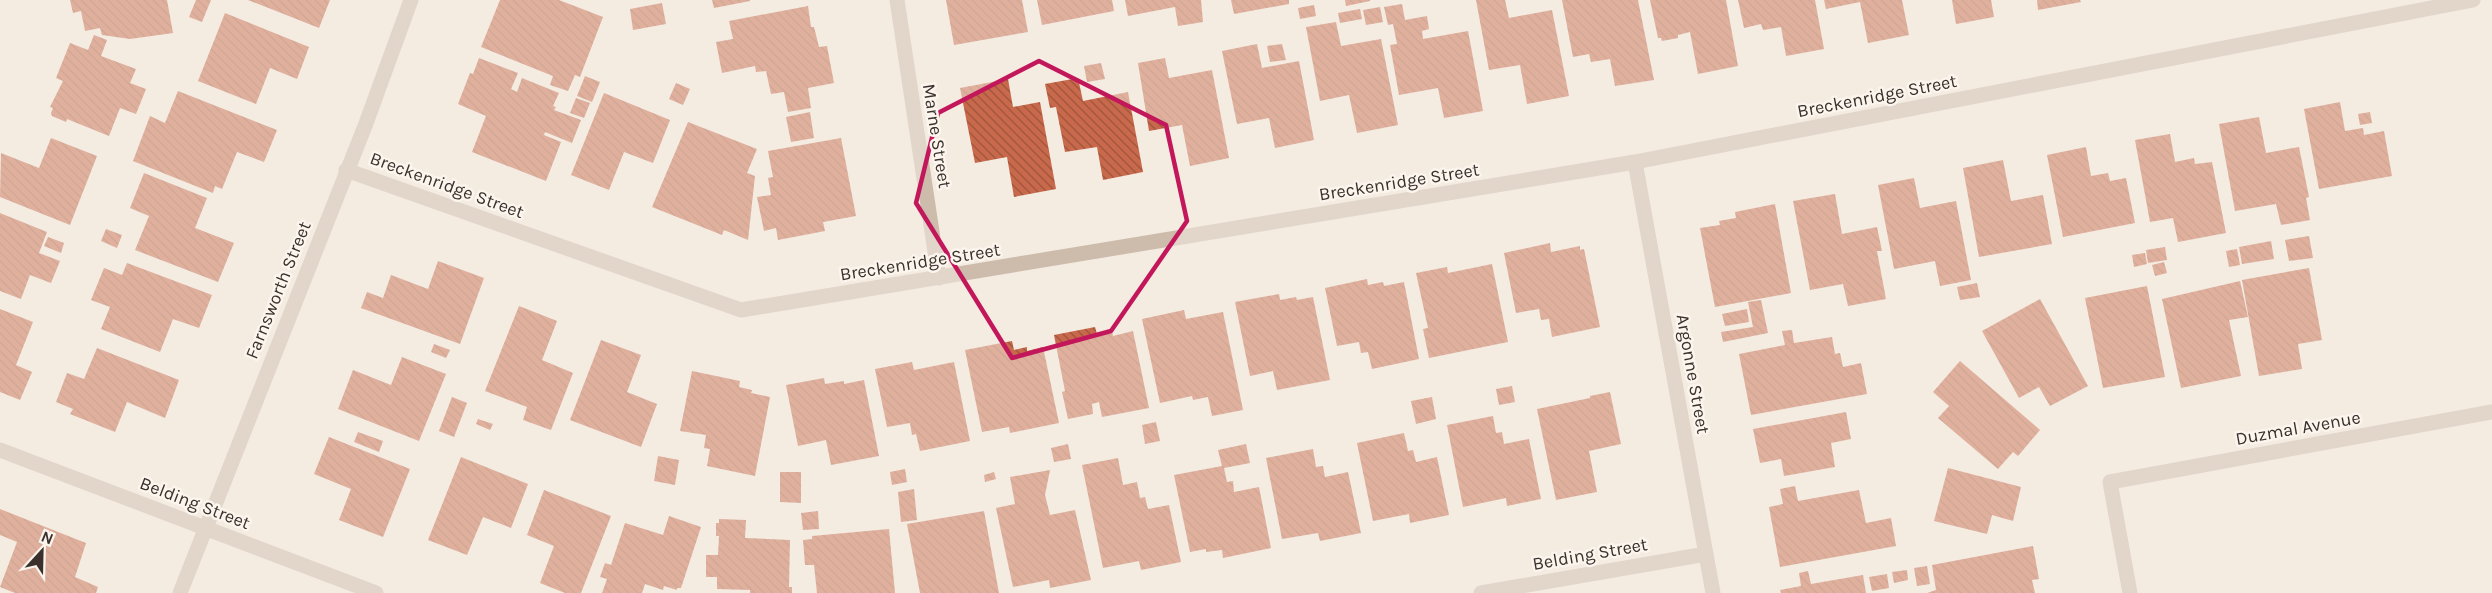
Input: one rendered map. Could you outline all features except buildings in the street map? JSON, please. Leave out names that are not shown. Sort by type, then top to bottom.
[{"type":"street","name":"Farnsworth Street","points":[[180,593],[365,126],[411,0]]},
{"type":"street","name":"Marne Street","points":[[897,0],[939,278]]},
{"type":"street","name":"Breckenridge Street","points":[[346,170],[741,310],[1635,162],[2473,0]]},
{"type":"street","name":"Argonne Street","points":[[1635,162],[1713,593]]},
{"type":"street","name":"Duzmal Avenue","points":[[2130,593],[2110,482],[2492,412]]},
{"type":"street","name":"Belding Street","points":[[0,450],[376,593]]},
{"type":"street","name":"Belding Street","points":[[1481,593],[1706,554]]},
{"type":"highlighted area","points":[[1039,61],[1166,125],[1187,221],[1111,331],[1012,358],[916,203],[938,113]]}]
